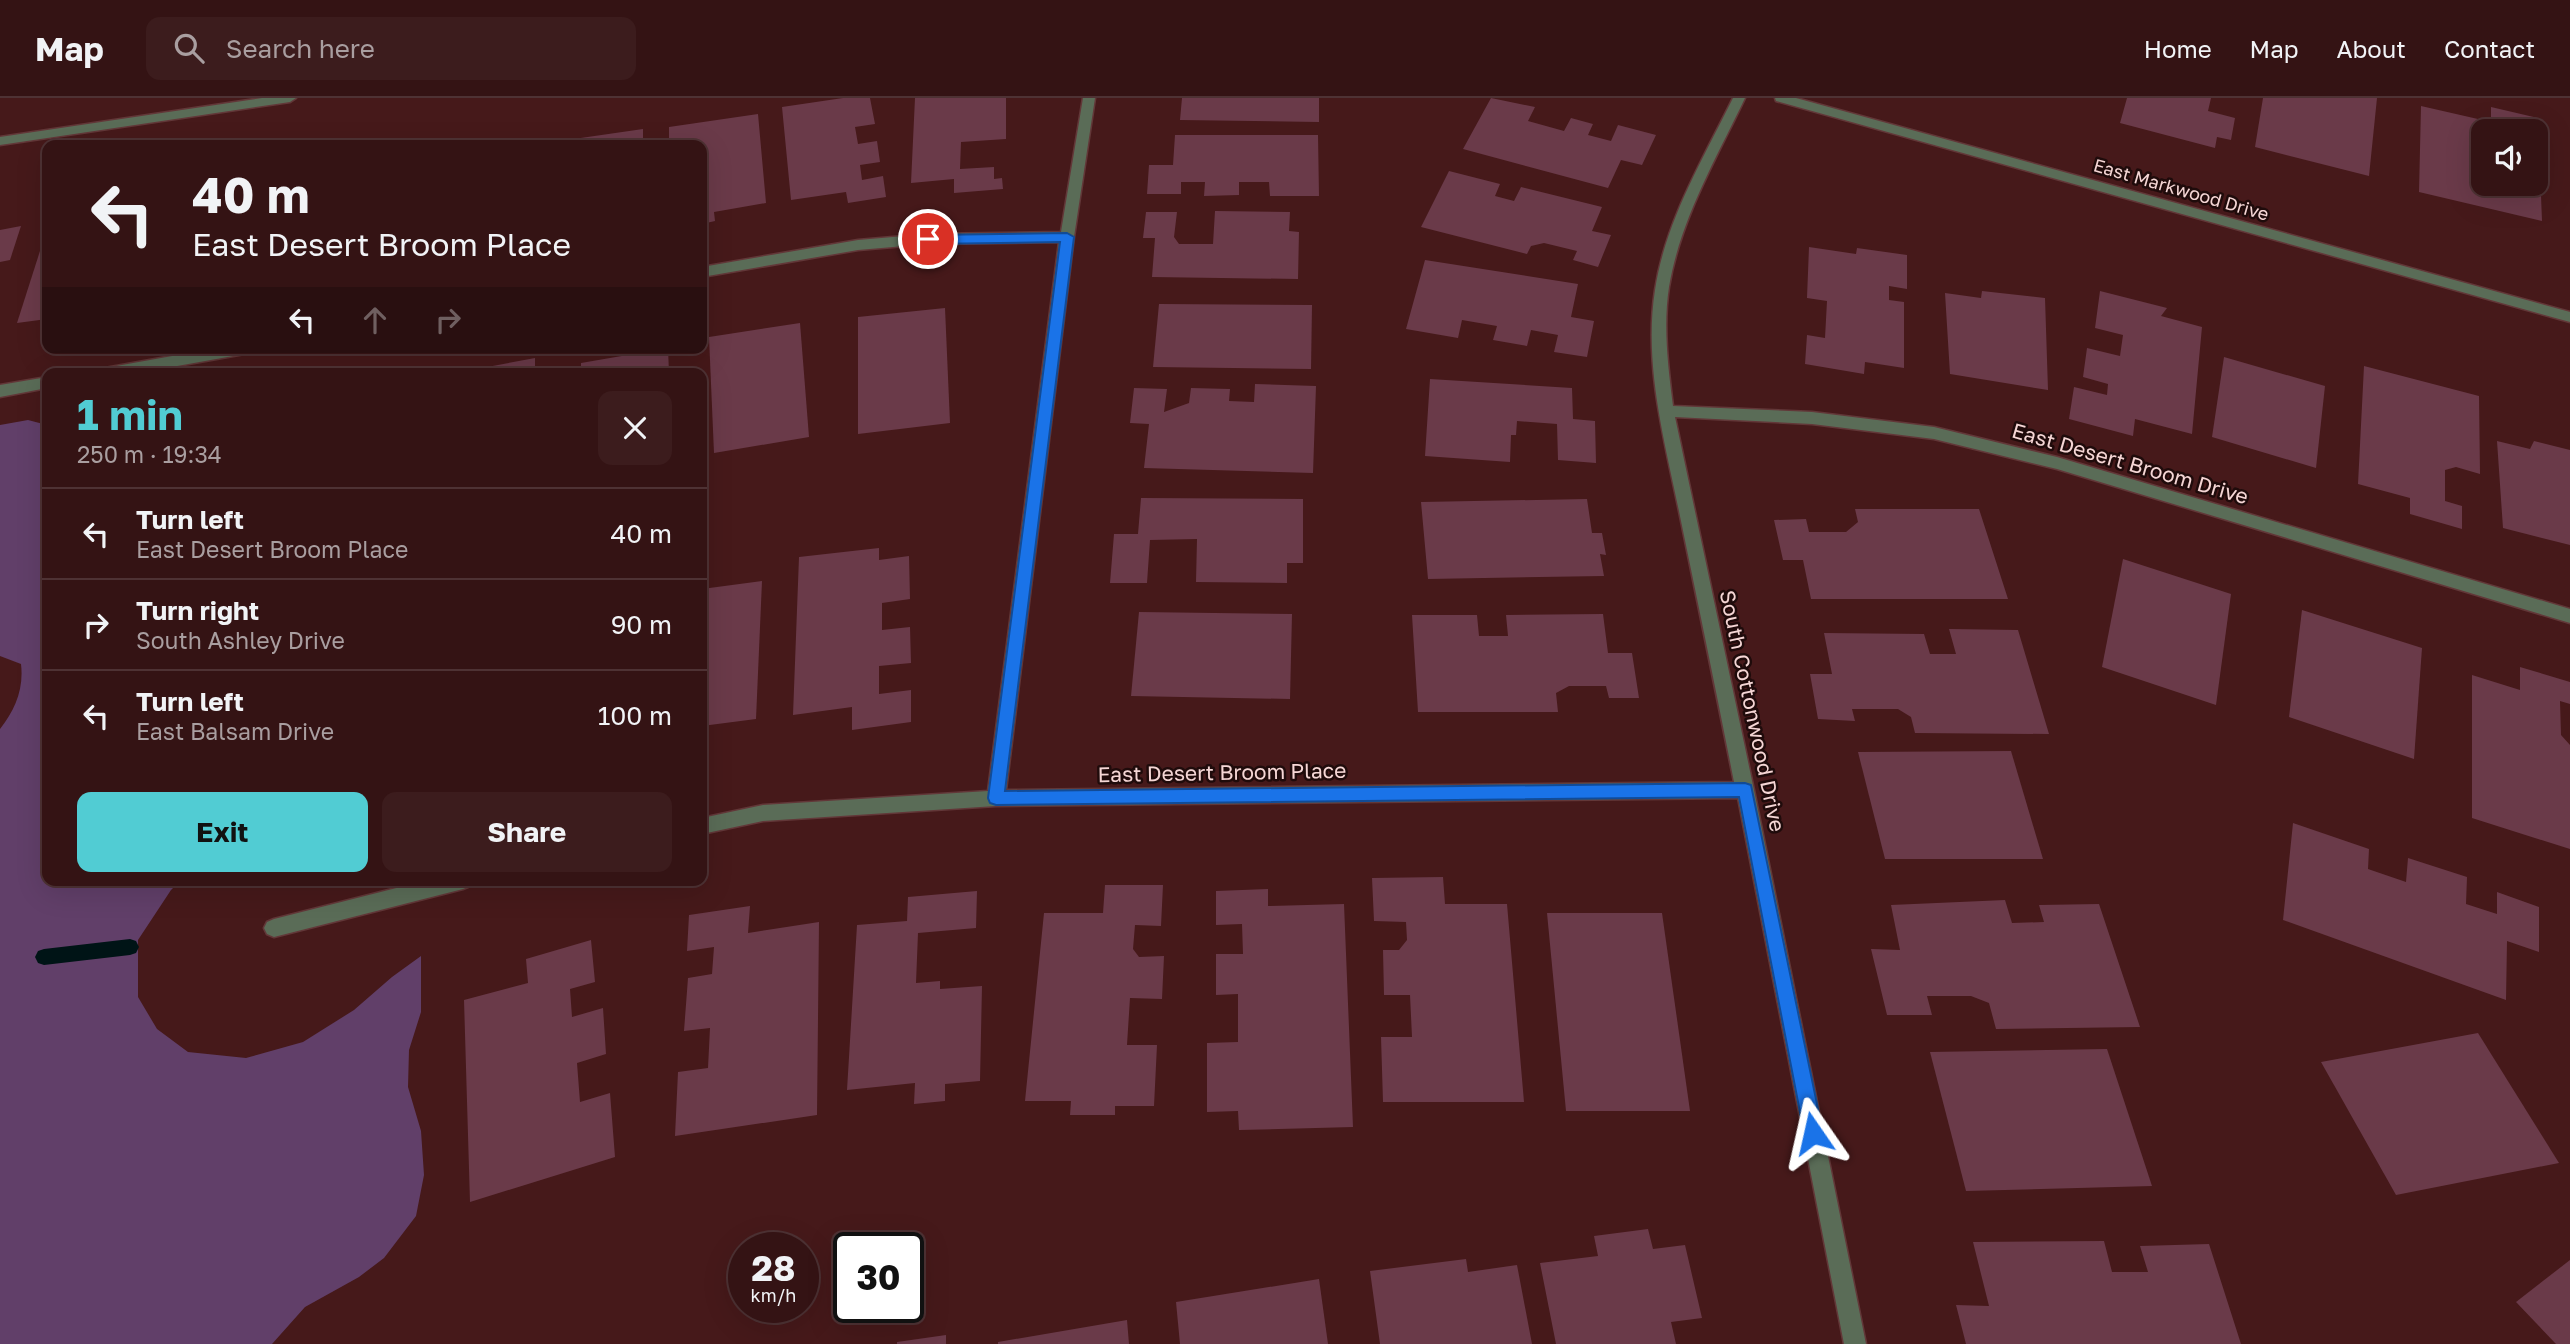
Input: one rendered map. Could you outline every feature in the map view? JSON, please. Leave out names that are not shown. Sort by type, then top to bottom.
[{"type":"street","points":[[0,141],[290,98]]},
{"type":"street","points":[[996,798],[1067,237],[1089,98]]},
{"type":"street","name":"South Cottonwood Drive","points":[[1739,98],[1680,226],[1662,287],[1658,350],[1667,411],[1855,1344]]},
{"type":"street","name":"East Markwood Drive","points":[[1781,98],[2570,317]]},
{"type":"street","points":[[707,271],[858,245],[928,239],[1067,237]]},
{"type":"street","points":[[135,368],[215,354]]},
{"type":"street","points":[[0,391],[42,384]]},
{"type":"street","name":"East Desert Broom Drive","points":[[1667,411],[1812,418],[1934,433],[2057,463],[2570,616]]},
{"type":"street","name":"East Desert Broom Place","points":[[707,825],[763,813],[996,798],[1745,790]]},
{"type":"street","points":[[274,928],[439,886]]},
{"type":"shaded area","points":[[28,420],[42,424],[42,886],[175,886],[138,940],[138,997],[157,1029],[188,1052],[246,1058],[303,1042],[354,1010],[421,956],[421,1012],[409,1050],[408,1087],[421,1131],[424,1175],[416,1216],[384,1258],[359,1277],[305,1307],[272,1344],[0,1344],[0,729],[17,699],[22,673],[21,664],[0,656],[0,425]]},
{"type":"building","points":[[843,98],[870,98],[875,124],[855,127],[858,144],[877,141],[880,162],[860,165],[862,180],[883,176],[886,197],[848,203],[846,192],[791,200],[782,107]]},
{"type":"building","points":[[915,98],[1006,98],[1006,139],[961,142],[960,169],[994,167],[994,179],[1002,178],[1003,189],[954,193],[954,179],[911,183]]},
{"type":"building","points":[[1182,98],[1319,98],[1319,122],[1180,120]]},
{"type":"building","points":[[1491,98],[1535,107],[1528,121],[1564,131],[1571,118],[1593,124],[1588,135],[1611,141],[1618,125],[1656,135],[1642,165],[1621,160],[1608,188],[1463,149]]},
{"type":"building","points":[[2127,98],[2211,98],[2208,111],[2235,118],[2231,140],[2217,137],[2215,148],[2120,123]]},
{"type":"building","points":[[2263,98],[2377,98],[2369,176],[2255,147]]},
{"type":"building","points":[[2421,106],[2478,119],[2471,119],[2471,196],[2541,196],[2542,221],[2419,192]]},
{"type":"building","points":[[2491,107],[2538,118],[2491,119]]},
{"type":"building","points":[[758,114],[766,203],[714,212],[715,221],[707,223],[707,140],[669,140],[669,127]]},
{"type":"building","points":[[643,129],[643,140],[567,140]]},
{"type":"building","points":[[1175,135],[1318,135],[1319,196],[1270,196],[1269,182],[1239,182],[1239,195],[1204,196],[1205,182],[1181,182],[1181,194],[1147,194],[1149,165],[1173,165]]},
{"type":"building","points":[[1449,171],[1500,184],[1495,196],[1514,201],[1521,187],[1602,207],[1592,231],[1611,235],[1598,267],[1573,260],[1577,251],[1544,243],[1531,246],[1527,254],[1421,227]]},
{"type":"building","points":[[1215,211],[1290,212],[1289,231],[1299,232],[1298,279],[1152,277],[1155,238],[1143,238],[1146,212],[1177,212],[1174,237],[1179,244],[1213,244]]},
{"type":"building","points":[[21,226],[10,260],[0,262],[0,230]]},
{"type":"building","points":[[42,245],[42,320],[17,323]]},
{"type":"building","points":[[1809,247],[1856,254],[1857,248],[1907,255],[1907,289],[1889,286],[1889,300],[1904,302],[1904,368],[1865,362],[1864,374],[1805,364],[1807,335],[1825,338],[1827,301],[1807,298]]},
{"type":"building","points":[[1425,260],[1578,284],[1571,317],[1594,321],[1587,357],[1554,352],[1558,335],[1531,330],[1527,346],[1493,340],[1497,326],[1462,320],[1458,338],[1406,329]]},
{"type":"building","points":[[1982,291],[2045,298],[2048,390],[1950,374],[1945,293],[1981,298]]},
{"type":"building","points":[[2100,291],[2167,308],[2161,316],[2202,327],[2192,434],[2135,419],[2133,436],[2069,419],[2074,387],[2107,395],[2108,384],[2083,377],[2087,348],[2120,356],[2123,335],[2095,328]]},
{"type":"building","points":[[1159,304],[1312,305],[1311,369],[1153,367]]},
{"type":"building","points":[[945,308],[950,423],[858,434],[858,317]]},
{"type":"building","points":[[800,323],[809,437],[714,453],[709,337]]},
{"type":"building","points":[[633,354],[668,354],[669,368],[581,368],[581,363]]},
{"type":"building","points":[[2224,357],[2325,386],[2316,468],[2212,437]]},
{"type":"building","points":[[535,358],[535,368],[482,368]]},
{"type":"building","points":[[2364,366],[2479,396],[2480,474],[2456,467],[2445,470],[2445,501],[2462,506],[2462,529],[2410,514],[2410,498],[2358,484]]},
{"type":"building","points":[[1430,379],[1572,388],[1573,419],[1595,421],[1596,463],[1558,460],[1557,424],[1517,421],[1516,435],[1511,435],[1510,462],[1425,456]]},
{"type":"building","points":[[1255,384],[1316,386],[1313,473],[1144,468],[1149,424],[1130,423],[1134,388],[1167,389],[1164,412],[1189,403],[1191,388],[1230,389],[1229,401],[1254,402]]},
{"type":"building","points":[[2497,441],[2530,449],[2534,441],[2570,450],[2570,545],[2503,528]]},
{"type":"building","points":[[1141,498],[1303,499],[1303,563],[1287,563],[1287,583],[1196,582],[1197,539],[1150,540],[1147,583],[1110,583],[1114,534],[1138,534]]},
{"type":"building","points":[[1587,499],[1592,533],[1602,533],[1606,555],[1600,554],[1604,576],[1428,579],[1421,502]]},
{"type":"building","points":[[1855,509],[1979,509],[2008,599],[1811,599],[1803,560],[1783,560],[1774,520],[1806,519],[1809,532],[1846,532],[1858,522]]},
{"type":"building","points":[[879,548],[879,560],[909,556],[910,599],[882,603],[882,630],[910,627],[911,663],[879,666],[879,694],[911,690],[911,722],[852,730],[852,707],[793,715],[799,557]]},
{"type":"building","points":[[2123,559],[2231,594],[2216,705],[2102,667]]},
{"type":"building","points":[[762,581],[756,719],[707,725],[707,588]]},
{"type":"building","points":[[2302,610],[2422,648],[2414,759],[2289,717]]},
{"type":"building","points":[[1139,612],[1292,614],[1290,699],[1131,696]]},
{"type":"building","points":[[1603,614],[1608,653],[1632,653],[1639,698],[1609,698],[1606,686],[1569,686],[1556,693],[1558,712],[1418,712],[1412,615],[1477,615],[1479,636],[1508,636],[1506,615]]},
{"type":"building","points":[[1949,629],[2018,630],[2049,734],[1915,733],[1911,717],[1898,709],[1852,709],[1855,721],[1818,719],[1810,674],[1832,674],[1824,633],[1924,634],[1930,654],[1956,654]]},
{"type":"building","points":[[2520,667],[2570,682],[2570,704],[2560,701],[2561,735],[2570,745],[2570,849],[2472,818],[2472,675],[2520,690]]},
{"type":"building","points":[[2011,751],[2043,859],[1885,859],[1858,752]]},
{"type":"building","points":[[2293,823],[2369,849],[2368,869],[2406,882],[2408,858],[2467,877],[2466,904],[2497,914],[2497,892],[2539,907],[2539,952],[2507,941],[2506,1000],[2283,920]]},
{"type":"building","points":[[1443,877],[1445,904],[1507,904],[1524,1102],[1383,1102],[1381,1037],[1412,1037],[1410,995],[1384,995],[1383,950],[1399,950],[1407,940],[1406,922],[1374,921],[1372,878]]},
{"type":"building","points":[[1105,885],[1163,885],[1161,926],[1135,925],[1133,949],[1139,957],[1164,956],[1162,999],[1130,998],[1127,1045],[1157,1045],[1154,1106],[1115,1106],[1115,1115],[1070,1115],[1071,1101],[1025,1101],[1044,913],[1103,913]]},
{"type":"building","points":[[1268,889],[1268,906],[1344,904],[1353,1127],[1239,1130],[1238,1111],[1207,1112],[1207,1043],[1238,1042],[1238,994],[1216,995],[1216,954],[1243,954],[1242,924],[1216,925],[1216,891]]},
{"type":"building","points":[[977,891],[976,928],[918,933],[916,983],[940,981],[940,989],[982,986],[980,1081],[945,1084],[945,1101],[914,1104],[915,1083],[847,1090],[857,925],[907,921],[908,897]]},
{"type":"building","points":[[2005,900],[2012,923],[2044,922],[2039,905],[2099,904],[2140,1027],[1996,1029],[1989,1003],[1971,996],[1927,996],[1932,1015],[1887,1015],[1871,949],[1900,950],[1891,905]]},
{"type":"building","points":[[750,906],[748,933],[819,922],[817,1115],[675,1136],[678,1072],[708,1068],[710,1028],[684,1031],[688,978],[712,974],[714,947],[687,951],[689,915]]},
{"type":"building","points":[[1547,913],[1662,913],[1690,1111],[1566,1111]]},
{"type":"building","points":[[591,940],[595,982],[570,989],[572,1017],[603,1008],[606,1054],[577,1063],[580,1102],[610,1093],[615,1157],[470,1202],[464,1000],[528,983],[526,959]]},
{"type":"building","points":[[2478,1033],[2559,1163],[2396,1195],[2321,1062]]},
{"type":"building","points":[[2107,1049],[2152,1186],[1966,1191],[1930,1052]]},
{"type":"building","points":[[1648,1229],[1653,1249],[1685,1245],[1702,1318],[1671,1322],[1676,1344],[1556,1344],[1540,1263],[1598,1256],[1594,1236]]},
{"type":"building","points":[[2104,1241],[2112,1272],[2148,1272],[2140,1246],[2209,1244],[2241,1344],[1966,1344],[1956,1305],[1989,1306],[1973,1242]]},
{"type":"building","points":[[1466,1259],[1468,1272],[1517,1265],[1532,1344],[1380,1344],[1370,1271]]},
{"type":"building","points":[[2570,1260],[2570,1344],[2556,1344],[2516,1302]]},
{"type":"building","points":[[1319,1279],[1328,1344],[1180,1344],[1176,1302]]},
{"type":"building","points":[[1127,1320],[1129,1344],[998,1344],[998,1342]]},
{"type":"building","points":[[946,1335],[946,1344],[897,1344],[897,1342]]},
{"type":"waterway","points":[[44,957],[130,947]]},
{"type":"route","points":[[928,239],[1067,237],[996,798],[1745,790],[1813,1133]]}]
